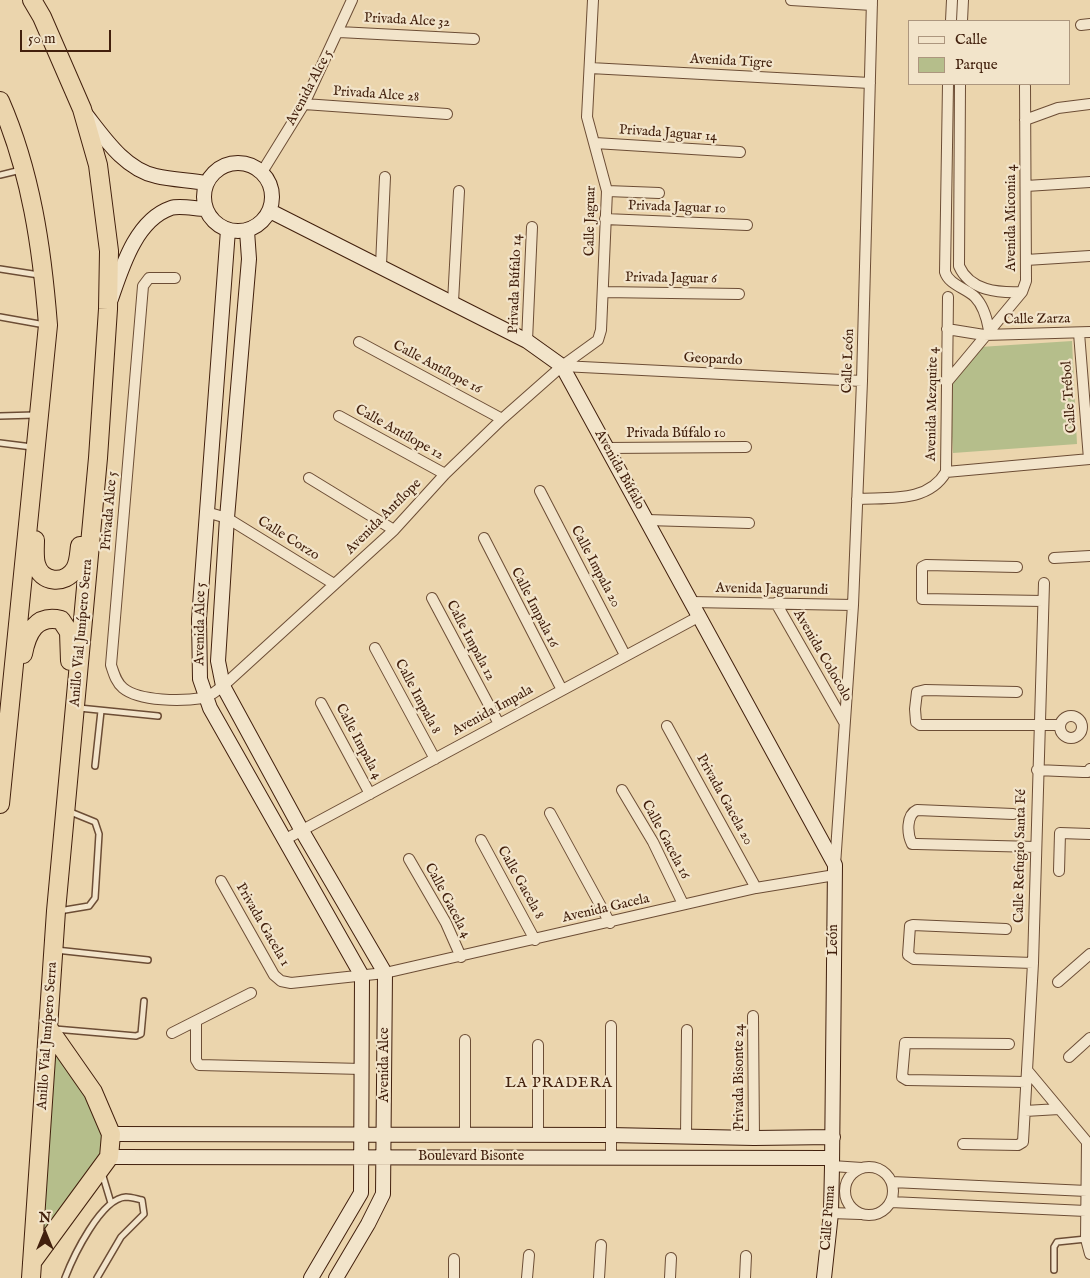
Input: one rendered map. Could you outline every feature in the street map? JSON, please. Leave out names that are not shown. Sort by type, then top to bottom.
[{"type":"highway","name":"Anillo Vial Junípero Serra","points":[[31,1270],[56,911],[98,458],[108,309],[108,242],[98,165],[82,109],[42,17],[32,0]]},
{"type":"highway","points":[[0,101],[24,170],[40,241],[48,325],[0,804]]},
{"type":"highway","points":[[35,447],[36,563],[45,577],[55,580],[65,579],[77,566],[87,500],[98,458]]},
{"type":"highway","points":[[6,742],[28,634],[32,626],[42,620],[61,620],[65,624],[71,642],[68,776]]},
{"type":"highway","points":[[31,1270],[105,1163],[111,1134],[93,1092],[49,1029]]},
{"type":"street","points":[[37,0],[42,17]]},
{"type":"street","name":"Avenida Alce 5","points":[[262,172],[304,104],[339,32],[352,0]]},
{"type":"street","name":"Calle Jaguar","points":[[562,366],[598,340],[601,330],[607,191],[586,117],[593,0]]},
{"type":"street","points":[[791,0],[872,2]]},
{"type":"street","points":[[951,20],[952,0]]},
{"type":"street","points":[[962,20],[963,0]]},
{"type":"street","name":"Calle León","points":[[844,722],[853,605],[862,381],[872,2]]},
{"type":"street","name":"Privada Alce 32","points":[[339,32],[474,39]]},
{"type":"street","name":"Avenida Tigre","points":[[590,68],[870,83]]},
{"type":"street","points":[[948,85],[945,272],[950,281],[991,290],[1022,292]]},
{"type":"street","points":[[960,85],[958,260],[966,284],[980,305],[987,332]]},
{"type":"street","name":"Avenida Miconia 4","points":[[947,382],[1022,292],[1026,281],[1025,86]]},
{"type":"street","name":"Privada Alce 28","points":[[304,104],[447,114]]},
{"type":"street","points":[[1025,120],[1058,108],[1090,104]]},
{"type":"street","points":[[82,109],[113,147],[136,168],[155,176],[206,183]]},
{"type":"street","name":"Privada Jaguar 14","points":[[594,143],[740,152]]},
{"type":"street","points":[[231,164],[251,165],[262,172],[270,183],[273,197],[270,210],[264,220],[247,231],[228,230],[211,218],[206,209],[203,196],[206,183],[214,172],[231,164]]},
{"type":"street","points":[[381,265],[385,177]]},
{"type":"street","points":[[1026,186],[1090,182]]},
{"type":"street","points":[[453,302],[459,191]]},
{"type":"street","points":[[607,191],[659,192]]},
{"type":"street","points":[[946,204],[958,204]]},
{"type":"street","points":[[108,309],[122,268],[139,235],[151,220],[172,208],[206,209]]},
{"type":"street","name":"Avenida Búfalo","points":[[270,210],[381,265],[528,342],[562,366],[648,520],[698,617],[835,870]]},
{"type":"street","name":"Privada Jaguar 10","points":[[605,220],[748,225]]},
{"type":"street","name":"Privada Búfalo 14","points":[[528,342],[532,227]]},
{"type":"street","name":"Avenida Alce 5","points":[[228,230],[199,619],[200,679],[205,698],[362,976]]},
{"type":"street","name":"Avenida Alce 5","points":[[247,231],[248,268],[227,518],[218,661],[223,686],[302,831],[385,973]]},
{"type":"street","points":[[1026,260],[1090,256]]},
{"type":"street","name":"Privada Alce 5","points":[[175,278],[149,278],[143,286],[111,664],[116,679],[123,688],[133,694],[158,699],[205,698]]},
{"type":"street","name":"Privada Jaguar 6","points":[[603,292],[739,294]]},
{"type":"street","name":"Avenida Mezquite 4","points":[[857,499],[918,495],[932,489],[946,472],[948,297]]},
{"type":"street","name":"Calle Zarza","points":[[947,329],[987,332],[1090,332]]},
{"type":"street","name":"Calle Trébol","points":[[1079,333],[1089,459]]},
{"type":"street","name":"Calle Antílope 16","points":[[359,342],[502,419]]},
{"type":"street","name":"Geopardo","points":[[562,366],[862,381]]},
{"type":"street","name":"Avenida Antílope","points":[[205,698],[223,686],[394,530],[445,474],[502,419],[562,366]]},
{"type":"street","name":"Calle Antílope 12","points":[[339,416],[445,474]]},
{"type":"street","name":"Privada Búfalo 10","points":[[607,448],[746,447]]},
{"type":"street","points":[[946,472],[1089,459]]},
{"type":"street","points":[[309,478],[394,530]]},
{"type":"street","name":"Calle Impala 20","points":[[540,492],[625,655]]},
{"type":"street","name":"Calle Corzo","points":[[206,512],[227,518],[334,584]]},
{"type":"street","points":[[648,520],[749,523]]},
{"type":"street","name":"Calle Impala 16","points":[[484,538],[562,690]]},
{"type":"street","points":[[1054,558],[1090,556]]},
{"type":"street","points":[[1017,567],[926,565],[922,567],[922,599],[1043,601]]},
{"type":"street","name":"Calle Refugio Santa Fé","points":[[963,1144],[1018,1145],[1023,1142],[1032,962],[1044,583]]},
{"type":"street","name":"Calle Impala 12","points":[[432,598],[499,724]]},
{"type":"street","name":"Avenida Jaguarundi","points":[[691,602],[853,605]]},
{"type":"street","name":"Avenida Colocolo","points":[[776,603],[844,722]]},
{"type":"street","name":"Avenida Impala","points":[[284,840],[698,617]]},
{"type":"street","name":"Calle Impala 8","points":[[375,648],[435,759]]},
{"type":"street","points":[[1017,692],[925,690],[918,692],[915,709],[916,722],[920,725],[1060,725],[1069,716],[1085,717],[1083,729],[1074,738],[1066,737],[1062,734],[1060,725]]},
{"type":"street","name":"Calle Impala 4","points":[[322,703],[370,794]]},
{"type":"street","name":"León","points":[[832,1162],[835,870],[844,722]]},
{"type":"street","name":"Privada Gacela 20","points":[[667,726],[756,888]]},
{"type":"street","points":[[1037,770],[1088,772],[1090,769]]},
{"type":"street","name":"Calle Gacela 16","points":[[622,790],[653,842],[684,904]]},
{"type":"street","points":[[1013,814],[917,810],[912,812],[910,818],[909,838],[912,844],[1036,847]]},
{"type":"street","points":[[550,813],[610,923]]},
{"type":"street","points":[[1059,871],[1060,833],[1088,835]]},
{"type":"street","name":"Calle Gacela 8","points":[[481,840],[536,940]]},
{"type":"street","name":"Calle Gacela 4","points":[[409,860],[446,923],[461,957]]},
{"type":"street","name":"Avenida Gacela","points":[[280,981],[291,983],[385,973],[536,940],[835,870]]},
{"type":"street","name":"Privada Gacela 1","points":[[222,881],[274,975],[280,981]]},
{"type":"street","points":[[1006,929],[913,925],[910,926],[908,932],[908,955],[914,959],[1032,962]]},
{"type":"street","points":[[1058,982],[1090,954]]},
{"type":"street","name":"Avenida Alce","points":[[336,1278],[380,1202],[384,1184],[385,973]]},
{"type":"street","name":"Avenida Alce","points":[[311,1278],[358,1200],[362,1157],[362,976]]},
{"type":"street","points":[[172,1032],[251,994]]},
{"type":"street","name":"Privada Bisonte 24","points":[[753,1016],[754,1138]]},
{"type":"street","points":[[196,1021],[196,1060],[199,1065],[362,1069]]},
{"type":"street","points":[[610,1026],[610,1158]]},
{"type":"street","points":[[686,1137],[687,1030]]},
{"type":"street","points":[[1070,1057],[1090,1038]]},
{"type":"street","points":[[465,1040],[465,1135]]},
{"type":"street","points":[[1009,1044],[905,1043],[902,1077],[907,1080],[1026,1082]]},
{"type":"street","points":[[538,1045],[538,1135]]},
{"type":"street","points":[[1027,1070],[1089,1142],[1086,1239],[1090,1254]]},
{"type":"street","points":[[1026,1111],[1059,1109]]},
{"type":"street","name":"Boulevard Bisonte","points":[[111,1134],[833,1137]]},
{"type":"street","points":[[187,1135],[188,1157]]},
{"type":"street","name":"Boulevard Bisonte","points":[[105,1163],[188,1157],[610,1158],[832,1162]]},
{"type":"street","points":[[831,1213],[875,1215],[887,1208],[891,1202],[894,1189],[888,1176],[877,1168],[863,1168],[832,1162]]},
{"type":"street","name":"Calle Puma","points":[[824,1278],[831,1213],[832,1162]]},
{"type":"street","points":[[861,1214],[850,1206],[845,1194],[847,1180],[857,1170],[863,1168]]},
{"type":"street","points":[[892,1182],[1087,1191]]},
{"type":"street","points":[[891,1202],[1086,1211]]},
{"type":"street","points":[[599,1278],[601,1246]]},
{"type":"street","points":[[527,1278],[529,1255]]},
{"type":"street","points":[[745,1278],[746,1256]]},
{"type":"street","points":[[670,1278],[671,1258]]},
{"type":"street","points":[[454,1259],[454,1278]]},
{"type":"lane","points":[[0,175],[24,170]]},
{"type":"lane","points":[[0,269],[44,276]]},
{"type":"lane","points":[[0,317],[48,325]]},
{"type":"lane","points":[[0,416],[38,415]]},
{"type":"lane","points":[[0,443],[35,447]]},
{"type":"lane","points":[[76,708],[158,716]]},
{"type":"lane","points":[[95,766],[101,711]]},
{"type":"lane","points":[[56,911],[90,906],[95,898],[99,834],[95,822],[65,810]]},
{"type":"lane","points":[[53,949],[148,960]]},
{"type":"lane","points":[[49,1029],[136,1036],[141,1034],[143,1030],[144,1001]]},
{"type":"lane","points":[[105,1163],[111,1203]]},
{"type":"lane","points":[[65,1278],[86,1234],[111,1203],[126,1197],[142,1200],[144,1214],[121,1237],[97,1278]]},
{"type":"lane","points":[[1054,1270],[1054,1247],[1057,1242],[1086,1239]]},
{"type":"green space","points":[[1072,341],[1077,444],[953,453],[949,385],[980,347]]},
{"type":"green space","points":[[49,1029],[93,1092],[109,1157],[32,1262]]},
{"type":"district","name":"LA PRADERA","points":[[559,1084]]}]
